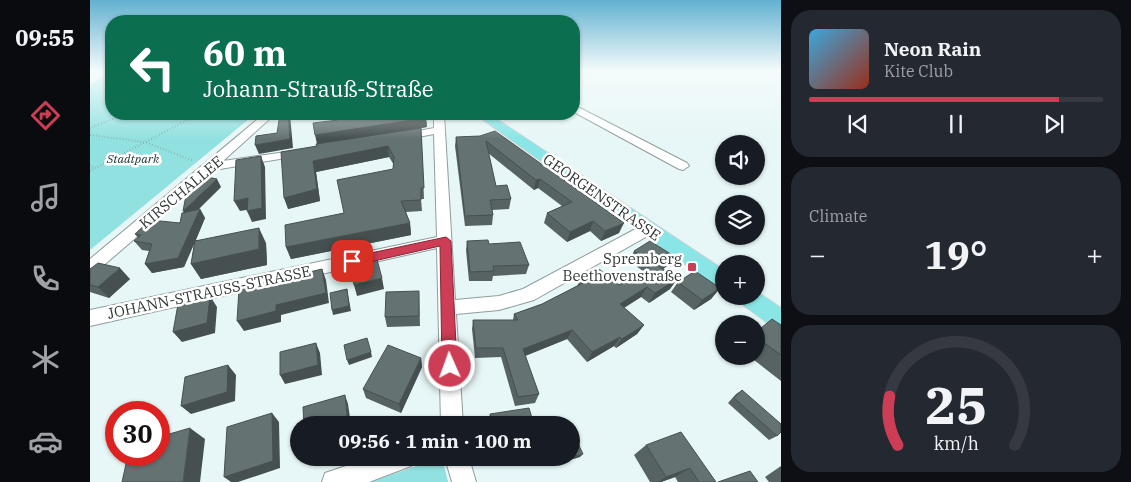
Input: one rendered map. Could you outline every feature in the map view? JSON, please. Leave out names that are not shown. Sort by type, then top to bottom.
[{"type":"main road","name":"GEORGENSTRASSE","points":[[490,120],[715,274]]},
{"type":"main road","points":[[760,305],[781,320]]},
{"type":"street","points":[[580,111],[683,166]]},
{"type":"street","name":"KIRSCHALLEE","points":[[90,268],[263,120]]},
{"type":"street","points":[[439,120],[446,241],[452,416]]},
{"type":"street","points":[[392,138],[440,130]]},
{"type":"street","points":[[210,167],[315,150]]},
{"type":"street","points":[[447,308],[499,303],[528,294],[648,229]]},
{"type":"street","name":"JOHANN-STRAUSS-STRASSE","points":[[90,318],[446,241]]},
{"type":"street","points":[[334,482],[380,466]]},
{"type":"street","points":[[460,466],[464,482]]},
{"type":"path","points":[[90,128],[110,120]]},
{"type":"path","points":[[90,171],[187,120]]},
{"type":"path","points":[[90,134],[145,142],[210,167]]},
{"type":"path","points":[[90,165],[95,168]]},
{"type":"green space","name":"Stadtpark","points":[[90,93],[105,93],[105,120],[248,120],[90,250]]},
{"type":"green space","points":[[417,466],[444,466],[448,482],[370,482]]},
{"type":"building","points":[[279,120],[288,120],[290,139],[255,145],[256,136],[277,133]]},
{"type":"building","points":[[338,120],[413,120],[315,135],[313,123]]},
{"type":"building","points":[[421,128],[424,188],[421,188],[421,200],[401,201],[410,223],[286,247],[285,225],[344,213],[337,180],[393,169],[394,157],[388,146],[313,161],[317,189],[284,198],[281,152],[317,146],[316,144]]},
{"type":"building","points":[[495,131],[624,223],[605,231],[593,221],[570,232],[547,213],[572,202],[540,179],[536,180],[486,141],[496,186],[507,185],[511,199],[490,200],[493,215],[465,216],[456,137],[480,136]]},
{"type":"building","points":[[261,156],[262,208],[247,211],[248,198],[234,201],[236,160]]},
{"type":"building","points":[[202,176],[217,179],[183,211],[187,190]]},
{"type":"building","points":[[200,209],[178,258],[145,264],[152,244],[134,241],[141,235],[135,234],[150,220],[180,223],[182,213]]},
{"type":"building","points":[[259,228],[259,249],[191,264],[195,241]]},
{"type":"building","points":[[488,240],[489,244],[520,242],[529,265],[493,266],[494,271],[470,272],[467,241]]},
{"type":"building","points":[[650,241],[674,256],[659,266],[677,279],[655,293],[647,287],[620,304],[644,325],[622,339],[620,337],[592,352],[572,330],[523,349],[539,394],[518,397],[503,348],[476,348],[473,320],[518,320],[514,314],[542,304],[583,283],[580,280],[599,269],[619,285],[654,264],[634,251]]},
{"type":"building","points":[[376,256],[382,278],[354,285],[349,262]]},
{"type":"building","points":[[98,263],[120,268],[98,287],[90,285],[90,269]]},
{"type":"building","points":[[322,269],[326,293],[276,305],[276,311],[237,321],[239,289]]},
{"type":"building","points":[[695,271],[715,285],[715,291],[702,300],[678,282]]},
{"type":"building","points":[[347,289],[349,306],[332,310],[330,293]]},
{"type":"building","points":[[419,291],[419,316],[385,317],[386,292]]},
{"type":"building","points":[[210,296],[207,323],[173,332],[178,304]]},
{"type":"building","points":[[772,319],[781,325],[781,355],[765,343],[765,325]]},
{"type":"building","points":[[367,338],[371,352],[347,360],[344,345]]},
{"type":"building","points":[[316,343],[318,365],[280,375],[280,352]]},
{"type":"building","points":[[388,345],[421,358],[399,404],[363,389]]},
{"type":"building","points":[[228,365],[227,392],[181,406],[185,377]]},
{"type":"building","points":[[742,390],[781,424],[781,432],[777,436],[734,398]]},
{"type":"building","points":[[345,395],[347,416],[304,416],[303,407]]},
{"type":"building","points":[[529,408],[531,416],[491,416],[490,414]]},
{"type":"building","points":[[272,413],[273,461],[224,477],[227,427]]},
{"type":"building","points":[[190,428],[183,482],[122,482],[126,466],[170,466],[170,434]]},
{"type":"building","points":[[681,432],[716,482],[699,482],[690,468],[666,477],[646,445]]},
{"type":"building","points":[[750,471],[758,482],[718,482]]},
{"type":"place","name":"Spremberg Beethovenstraße","points":[[692,267]]},
{"type":"route","points":[[352,261],[446,241],[450,366]]}]
